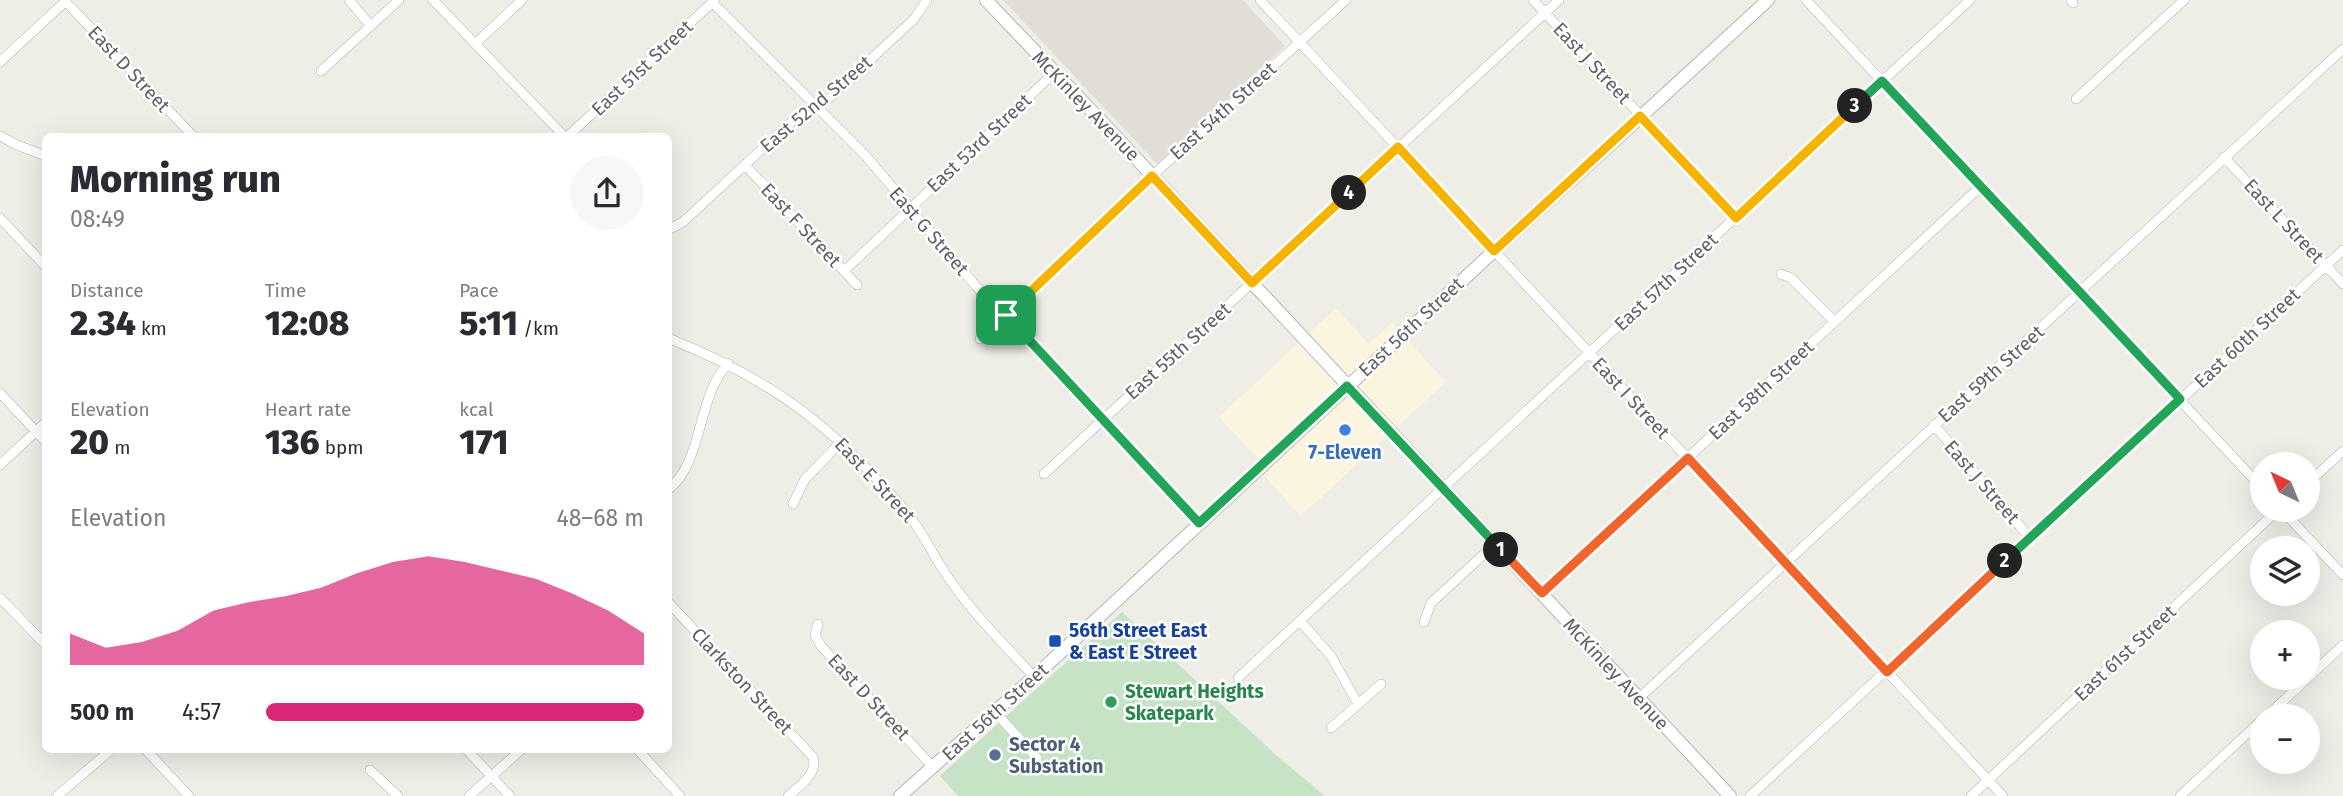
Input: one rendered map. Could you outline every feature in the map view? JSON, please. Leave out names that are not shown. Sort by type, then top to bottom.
[{"type":"street","points":[[349,0],[371,26]]},
{"type":"street","points":[[321,71],[399,0]]},
{"type":"street","points":[[433,0],[563,133]]},
{"type":"street","points":[[475,44],[522,0]]},
{"type":"street","name":"East 52nd Street","points":[[672,228],[683,222],[800,114],[826,101],[914,19],[927,0]]},
{"type":"street","name":"McKinley Avenue","points":[[986,0],[1730,796]]},
{"type":"street","name":"East I Street","points":[[1260,0],[2003,796]]},
{"type":"street","name":"East 54th Street","points":[[980,339],[1152,176],[1346,0]]},
{"type":"street","name":"East J Street","points":[[1534,0],[1736,218]]},
{"type":"street","name":"East 55th Street","points":[[1044,474],[1559,0]]},
{"type":"street","name":"East 56th Street","points":[[900,796],[1034,677],[1768,0]]},
{"type":"street","points":[[1806,0],[2250,475]]},
{"type":"street","name":"East 57th Street","points":[[1238,678],[1970,0]]},
{"type":"street","points":[[2076,99],[2184,0]]},
{"type":"street","points":[[0,62],[67,1]]},
{"type":"street","name":"East D Street","points":[[67,1],[190,133]]},
{"type":"street","name":"East G Street","points":[[714,1],[865,155],[976,286],[1199,523]]},
{"type":"street","name":"East 51st Street","points":[[569,133],[714,1]]},
{"type":"street","name":"East 59th Street","points":[[1638,699],[2343,49]]},
{"type":"street","name":"East 53rd Street","points":[[844,271],[1054,73]]},
{"type":"street","points":[[0,135],[42,154]]},
{"type":"street","name":"East L Street","points":[[2224,157],[2343,284]]},
{"type":"street","name":"East F Street","points":[[744,165],[857,285]]},
{"type":"street","name":"East 58th Street","points":[[1542,593],[1980,187]]},
{"type":"street","points":[[0,218],[42,263]]},
{"type":"street","name":"East 60th Street","points":[[1751,796],[2343,250]]},
{"type":"street","points":[[1781,274],[1791,278],[1835,322]]},
{"type":"street","name":"East E Street","points":[[672,340],[728,363],[787,398],[841,442],[904,509],[959,593],[1034,677]]},
{"type":"street","points":[[672,487],[684,473],[706,406],[728,363]]},
{"type":"street","points":[[0,393],[42,438]]},
{"type":"street","points":[[0,465],[42,425]]},
{"type":"street","name":"East J Street","points":[[1934,425],[2030,538]]},
{"type":"street","points":[[793,504],[805,479],[841,442]]},
{"type":"street","points":[[2320,472],[2343,451]]},
{"type":"street","name":"East 61st Street","points":[[1970,796],[2266,522]]},
{"type":"street","points":[[2292,522],[2343,575]]},
{"type":"street","points":[[1424,622],[1431,603],[1495,544]]},
{"type":"street","points":[[0,598],[42,641]]},
{"type":"street","name":"Clarkston Street","points":[[672,606],[808,750],[814,766],[810,775],[788,796]]},
{"type":"street","points":[[1300,621],[1331,656],[1358,704]]},
{"type":"street","name":"East D Street","points":[[818,624],[815,635],[825,651],[933,767]]},
{"type":"street","points":[[2280,704],[2343,645]]},
{"type":"street","points":[[1331,728],[1381,684]]},
{"type":"street","points":[[995,712],[1037,758]]},
{"type":"street","points":[[2180,796],[2250,731]]},
{"type":"street","points":[[57,796],[107,753]]},
{"type":"street","points":[[149,753],[189,796]]},
{"type":"street","points":[[470,753],[510,796]]},
{"type":"street","points":[[469,796],[519,753]]},
{"type":"street","points":[[641,753],[680,796]]},
{"type":"street","points":[[370,770],[398,796]]},
{"type":"shaded area","points":[[1003,0],[1243,0],[1285,46],[1157,164]]},
{"type":"shaded area","points":[[1336,308],[1369,344],[1392,323],[1446,382],[1301,516],[1265,477],[1270,471],[1219,417]]},
{"type":"green space","points":[[1122,612],[1277,756],[1325,796],[958,796],[940,776]]},
{"type":"place","name":"7-Eleven","points":[[1345,430]]},
{"type":"place","name":"56th Street East & East E Street","points":[[1055,641]]},
{"type":"place","name":"Stewart Heights Skatepark","points":[[1111,702]]},
{"type":"place","name":"Sector 4 Substation","points":[[995,755]]},
{"type":"route","points":[[1882,81],[2180,399],[1887,672],[1688,458],[1542,593],[1347,386],[1199,523],[1006,315],[1152,176],[1252,283],[1398,147],[1494,251],[1640,116],[1736,218],[1882,81]]}]
